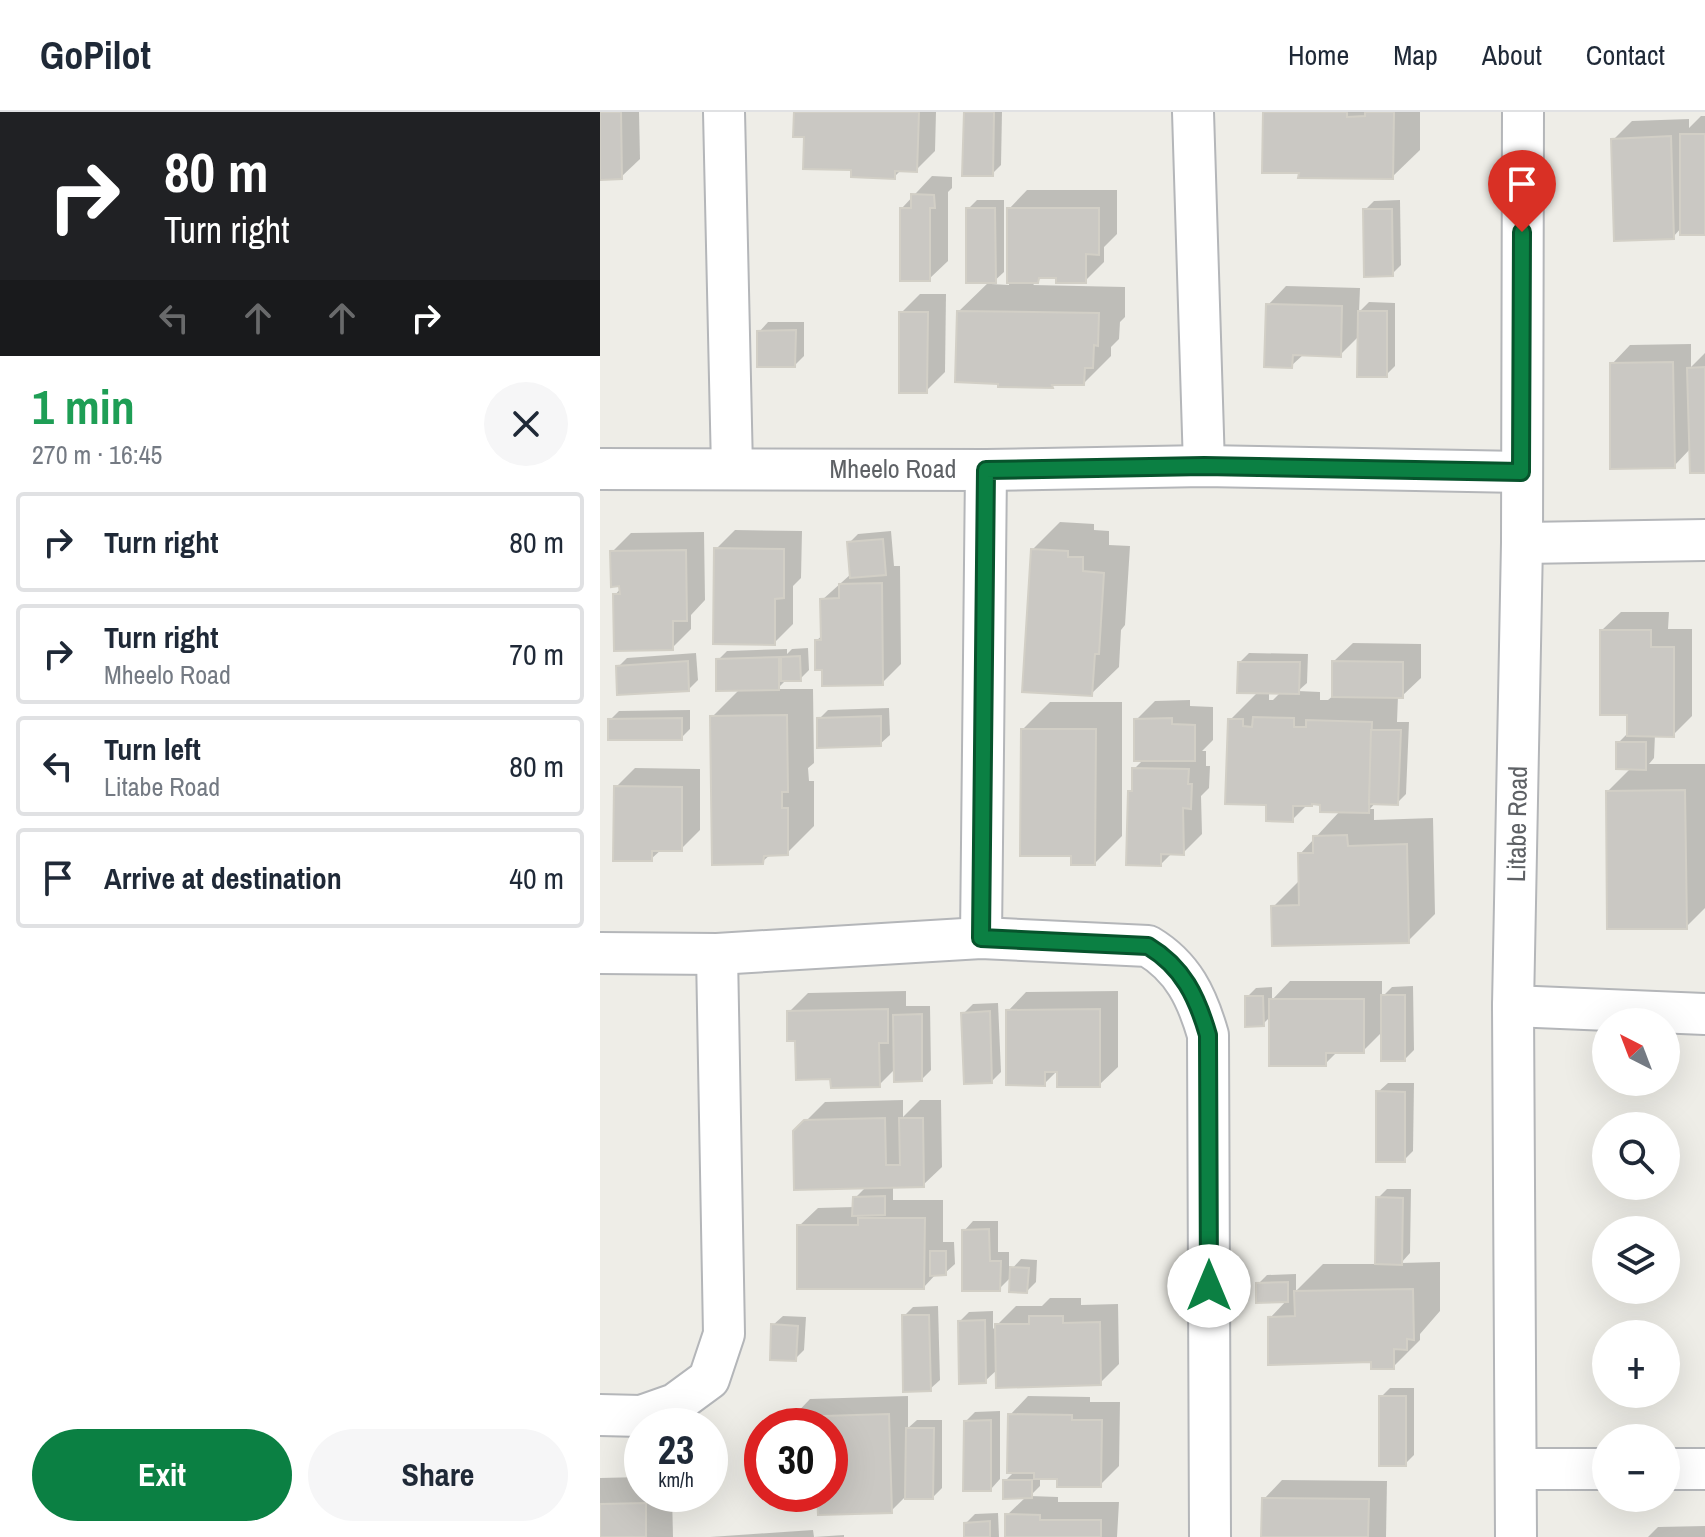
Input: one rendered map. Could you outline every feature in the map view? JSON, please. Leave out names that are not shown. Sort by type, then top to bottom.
[{"type":"street","points":[[724,112],[732,468]]},
{"type":"street","points":[[1193,112],[1204,466]]},
{"type":"street","name":"Litabe Road","points":[[1516,1537],[1513,1006],[1522,543],[1523,112]]},
{"type":"street","name":"Mheelo Road","points":[[600,469],[986,470],[1204,466],[1521,472]]},
{"type":"street","points":[[981,938],[986,470]]},
{"type":"street","points":[[1522,543],[1705,540]]},
{"type":"street","points":[[600,953],[717,954],[981,938],[1148,946],[1167,958],[1184,978],[1198,1003],[1208,1035],[1210,1537]]},
{"type":"street","points":[[600,1415],[641,1416],[675,1404],[709,1379],[724,1334],[717,954]]},
{"type":"street","points":[[1513,1006],[1705,1014]]},
{"type":"street","points":[[1517,1469],[1592,1469]]},
{"type":"street","points":[[1680,1469],[1705,1469]]},
{"type":"building","points":[[600,112],[621,112],[622,179],[600,180]]},
{"type":"building","points":[[794,112],[919,112],[917,172],[895,171],[895,179],[851,177],[851,170],[803,169],[804,137],[793,137]]},
{"type":"building","points":[[964,112],[994,112],[993,176],[962,176]]},
{"type":"building","points":[[1263,112],[1347,112],[1347,117],[1365,116],[1365,112],[1394,112],[1393,179],[1298,178],[1299,173],[1262,173]]},
{"type":"building","points":[[1680,134],[1705,134],[1705,235],[1680,235]]},
{"type":"building","points":[[1671,136],[1674,239],[1614,241],[1611,139]]},
{"type":"building","points":[[911,194],[934,195],[935,208],[930,208],[930,281],[900,281],[900,208],[911,208]]},
{"type":"building","points":[[966,208],[995,208],[996,283],[966,283]]},
{"type":"building","points":[[1007,208],[1099,208],[1099,255],[1086,254],[1086,283],[1056,283],[1056,278],[1039,278],[1038,283],[1007,283]]},
{"type":"building","points":[[1363,209],[1392,209],[1393,276],[1364,277]]},
{"type":"building","points":[[1266,304],[1342,306],[1341,357],[1293,355],[1292,368],[1264,367]]},
{"type":"building","points":[[957,311],[1099,313],[1098,346],[1094,345],[1093,368],[1085,368],[1084,385],[998,387],[998,384],[955,382]]},
{"type":"building","points":[[1358,311],[1387,311],[1387,377],[1357,377]]},
{"type":"building","points":[[899,312],[928,312],[927,393],[899,393]]},
{"type":"building","points":[[796,330],[795,367],[757,367],[757,331]]},
{"type":"building","points":[[1673,362],[1675,468],[1610,469],[1610,363]]},
{"type":"building","points":[[1705,367],[1705,473],[1690,473],[1687,368]]},
{"type":"building","points":[[883,539],[886,575],[850,578],[847,542]]},
{"type":"building","points":[[714,548],[784,549],[784,598],[775,599],[775,645],[713,644]]},
{"type":"building","points":[[1031,549],[1068,551],[1068,557],[1083,557],[1083,571],[1104,573],[1099,654],[1095,654],[1092,696],[1022,692]]},
{"type":"building","points":[[686,550],[687,621],[673,621],[673,650],[614,651],[613,594],[620,594],[619,586],[611,587],[610,551]]},
{"type":"building","points":[[882,583],[883,685],[822,686],[822,670],[815,670],[815,640],[821,640],[820,599],[839,598],[839,584]]},
{"type":"building","points":[[1600,630],[1651,630],[1651,647],[1674,647],[1674,737],[1627,736],[1627,715],[1600,715]]},
{"type":"building","points":[[800,656],[801,681],[781,681],[781,657]]},
{"type":"building","points":[[779,657],[779,690],[716,691],[716,659]]},
{"type":"building","points":[[688,661],[689,691],[617,695],[616,666]]},
{"type":"building","points":[[1332,661],[1403,662],[1403,698],[1332,697]]},
{"type":"building","points":[[1238,662],[1300,662],[1299,694],[1237,693]]},
{"type":"building","points":[[787,715],[788,792],[782,792],[782,808],[788,808],[788,855],[764,856],[763,864],[712,865],[710,716]]},
{"type":"building","points":[[881,716],[881,746],[817,748],[817,718]]},
{"type":"building","points":[[1253,717],[1294,718],[1294,727],[1306,727],[1306,720],[1372,722],[1369,813],[1320,812],[1320,805],[1312,804],[1293,806],[1293,822],[1266,821],[1266,805],[1225,804],[1228,719],[1243,719],[1243,726],[1252,727]]},
{"type":"building","points":[[682,718],[682,740],[608,740],[608,719]]},
{"type":"building","points":[[1172,718],[1172,724],[1195,725],[1195,761],[1134,761],[1134,719]]},
{"type":"building","points":[[1021,729],[1096,729],[1095,865],[1071,865],[1071,856],[1020,856]]},
{"type":"building","points":[[1371,730],[1401,730],[1398,805],[1369,804]]},
{"type":"building","points":[[1616,742],[1646,742],[1646,770],[1616,769]]},
{"type":"building","points":[[1132,768],[1189,769],[1191,809],[1183,808],[1184,855],[1161,854],[1161,866],[1126,865],[1128,791],[1132,791]]},
{"type":"building","points":[[614,786],[682,787],[682,851],[652,851],[652,861],[613,861]]},
{"type":"building","points":[[1685,790],[1687,929],[1607,929],[1606,791]]},
{"type":"building","points":[[1347,835],[1348,846],[1407,844],[1409,943],[1272,946],[1271,906],[1299,905],[1298,853],[1313,853],[1313,836]]},
{"type":"building","points":[[1381,995],[1405,995],[1405,1061],[1381,1061]]},
{"type":"building","points":[[1245,996],[1263,996],[1264,1026],[1245,1027]]},
{"type":"building","points":[[1269,999],[1364,999],[1364,1053],[1326,1053],[1326,1066],[1269,1066]]},
{"type":"building","points":[[888,1009],[888,1043],[879,1043],[880,1087],[831,1088],[830,1079],[796,1080],[795,1041],[787,1041],[787,1011]]},
{"type":"building","points":[[1100,1009],[1100,1087],[1057,1087],[1057,1072],[1045,1072],[1045,1086],[1006,1085],[1006,1010]]},
{"type":"building","points":[[990,1011],[992,1083],[964,1084],[961,1013]]},
{"type":"building","points":[[922,1014],[922,1081],[894,1082],[893,1015]]},
{"type":"building","points":[[1376,1091],[1405,1092],[1405,1162],[1376,1162]]},
{"type":"building","points":[[885,1118],[886,1165],[900,1165],[899,1118],[923,1118],[924,1187],[794,1190],[793,1131],[804,1120]]},
{"type":"building","points":[[885,1196],[885,1215],[852,1216],[853,1197]]},
{"type":"building","points":[[1376,1197],[1403,1198],[1402,1265],[1375,1264]]},
{"type":"building","points":[[858,1218],[925,1218],[924,1289],[797,1289],[797,1225],[858,1225]]},
{"type":"building","points":[[989,1229],[990,1261],[1001,1261],[1000,1291],[962,1291],[962,1230]]},
{"type":"building","points":[[930,1251],[946,1251],[946,1275],[930,1276]]},
{"type":"building","points":[[1010,1267],[1029,1268],[1027,1293],[1009,1292]]},
{"type":"building","points":[[1288,1282],[1288,1302],[1256,1303],[1256,1283]]},
{"type":"building","points":[[1413,1289],[1414,1340],[1407,1339],[1407,1350],[1394,1349],[1394,1369],[1371,1369],[1371,1362],[1268,1365],[1268,1317],[1295,1316],[1294,1291]]},
{"type":"building","points":[[902,1315],[929,1315],[931,1391],[903,1392]]},
{"type":"building","points":[[1029,1316],[1063,1316],[1063,1323],[1100,1322],[1101,1385],[996,1388],[995,1324],[1029,1324]]},
{"type":"building","points":[[985,1320],[986,1383],[959,1384],[958,1321]]},
{"type":"building","points":[[771,1324],[798,1326],[796,1361],[770,1360]]},
{"type":"building","points":[[1379,1396],[1406,1396],[1406,1466],[1379,1466]]},
{"type":"building","points":[[889,1414],[892,1513],[818,1515],[818,1512],[848,1512],[848,1415]]},
{"type":"building","points":[[1008,1414],[1072,1415],[1072,1420],[1102,1420],[1101,1487],[1057,1487],[1057,1479],[1034,1479],[1034,1473],[1007,1473]]},
{"type":"building","points":[[991,1420],[991,1491],[963,1491],[964,1421]]},
{"type":"building","points":[[906,1428],[934,1428],[933,1499],[905,1499]]},
{"type":"building","points":[[1003,1480],[1032,1480],[1032,1498],[1003,1499]]},
{"type":"building","points":[[1262,1498],[1369,1499],[1368,1537],[1261,1537]]},
{"type":"building","points":[[624,1503],[624,1512],[646,1512],[646,1537],[600,1537],[600,1504]]},
{"type":"building","points":[[1005,1514],[1040,1515],[1040,1520],[1101,1520],[1101,1537],[1005,1537]]},
{"type":"building","points":[[990,1521],[990,1537],[964,1537],[964,1523]]},
{"type":"route","points":[[1209,1286],[1208,1035],[1198,1003],[1184,978],[1167,958],[1148,946],[981,938],[986,470],[1204,466],[1521,472],[1522,232]]}]
